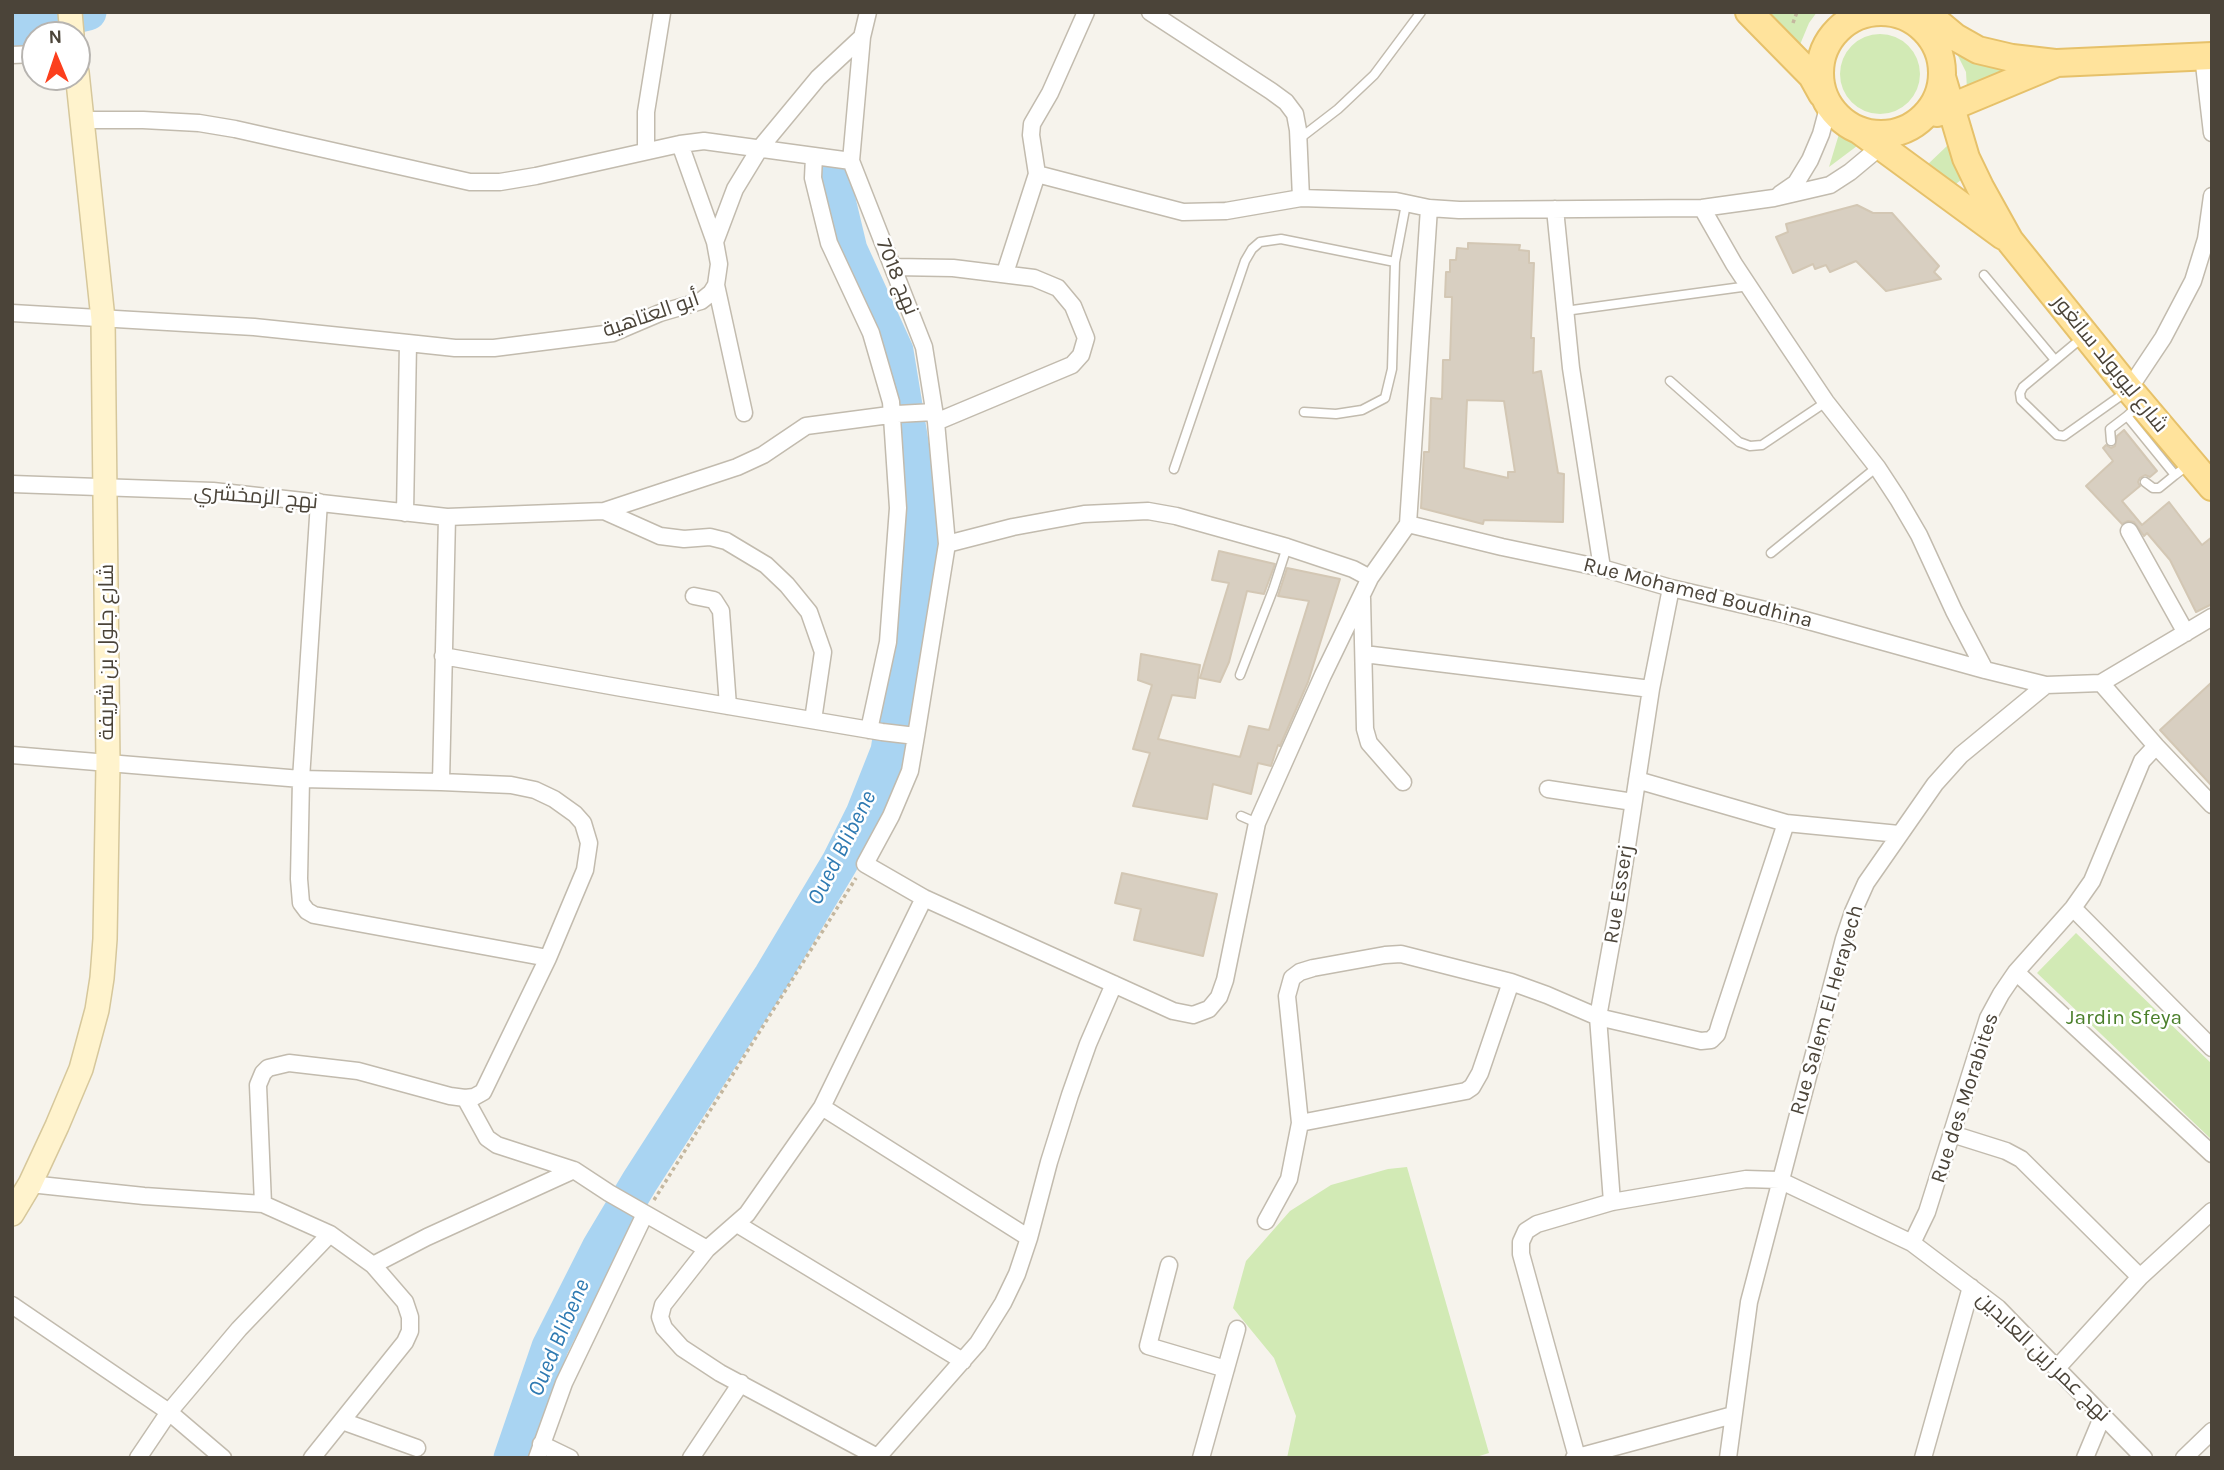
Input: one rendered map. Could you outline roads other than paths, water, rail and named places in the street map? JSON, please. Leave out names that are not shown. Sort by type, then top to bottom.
[{"type":"main road","points":[[1749,12],[1812,76],[1827,102],[1844,121],[1858,130],[1875,134],[1898,134],[1951,107],[2057,63]]},
{"type":"main road","points":[[1827,102],[1821,84],[1820,68],[1824,52],[1844,12]]},
{"type":"main road","points":[[1925,12],[1955,37],[1978,50],[2012,58],[2057,63],[2207,56]]},
{"type":"main road","points":[[1832,37],[1859,16],[1888,13],[1917,24],[1937,47],[1942,77],[1937,97],[1928,112],[1898,134]]},
{"type":"main road","name":"شارع ليوبولد سانغور","points":[[1942,77],[1971,167],[2010,241],[2086,335],[2132,403],[2183,469],[2212,486]]},
{"type":"main road","name":"شارع جلول بن شريفة","points":[[19,1196],[57,1126],[81,1069],[97,1010],[105,939],[108,764],[103,319],[79,91]]},
{"type":"main road","name":"شارع ليوبولد سانغور","points":[[1898,134],[1960,206],[2010,241]]},
{"type":"street","points":[[646,151],[646,112],[662,12]]},
{"type":"street","name":"نهج 7018","points":[[868,12],[862,37],[851,161],[924,347],[947,544],[913,735],[910,771],[891,817],[865,864],[924,898]]},
{"type":"street","points":[[1005,273],[1037,174],[1032,124],[1050,93],[1086,12]]},
{"type":"street","points":[[1150,12],[1286,102],[1295,114],[1301,198]]},
{"type":"street","name":"أبو العتاهية","points":[[12,313],[254,327],[455,348],[494,348],[613,333],[653,316],[701,301],[711,293],[716,285],[719,264],[715,242],[735,189],[760,148],[818,78],[862,37]]},
{"type":"street","points":[[2207,56],[2212,134]]},
{"type":"street","points":[[1774,198],[1796,183],[1810,160],[1821,134],[1827,102]]},
{"type":"street","points":[[83,120],[199,123],[470,182],[499,183],[704,141],[851,161]]},
{"type":"street","points":[[1037,174],[1183,212],[1226,211],[1301,198],[1396,201],[1429,208],[1459,210],[1702,208],[1774,198],[1830,186],[1898,134]]},
{"type":"street","points":[[680,144],[715,242]]},
{"type":"street","points":[[814,156],[813,178],[829,243],[871,333],[894,415],[898,508],[888,642],[875,731]]},
{"type":"street","points":[[2132,403],[2193,281],[2206,239],[2212,196]]},
{"type":"street","points":[[1114,984],[1070,1095],[1029,1238],[1017,1274],[1003,1303],[978,1343],[878,1457],[720,1373],[682,1348],[664,1328],[660,1317],[663,1306],[707,1249],[747,1213],[822,1107],[924,898],[1114,984],[1173,1011],[1192,1015],[1209,1009],[1219,997],[1226,980],[1257,823],[1370,578],[1408,524],[1429,208]]},
{"type":"street","points":[[1702,208],[1749,286],[1826,402],[1877,467],[1919,535],[1985,670]]},
{"type":"street","points":[[1555,209],[1584,463],[1602,568]]},
{"type":"street","points":[[441,782],[447,517],[604,511],[737,467],[763,454],[806,426],[894,415],[933,416],[1072,365],[1081,355],[1086,338],[1073,306],[1058,288],[1034,278],[1005,273],[953,268],[894,267]]},
{"type":"street","points":[[716,285],[744,413]]},
{"type":"street","points":[[405,513],[408,343]]},
{"type":"street","name":"نهج الزمخشري","points":[[12,484],[213,491],[447,517]]},
{"type":"street","points":[[319,502],[301,779],[301,902],[307,911],[314,915],[548,958]]},
{"type":"street","points":[[604,511],[660,536],[684,539],[710,537],[726,541],[766,565],[787,585],[809,612],[824,653],[813,720]]},
{"type":"street","points":[[947,544],[1084,513],[1148,511],[1176,516],[1287,547],[1353,569],[1370,578]]},
{"type":"street","name":"Rue Mohamed Boudhina","points":[[1408,524],[1602,568],[1671,589],[1787,615],[2046,685]]},
{"type":"street","points":[[2129,531],[2186,633]]},
{"type":"street","name":"Rue Esserj","points":[[1612,1202],[1598,1017],[1617,912],[1650,689],[1671,589]]},
{"type":"street","points":[[1362,594],[1365,729],[1369,743],[1403,782]]},
{"type":"street","points":[[694,596],[714,600],[721,611],[728,706]]},
{"type":"street","points":[[2046,685],[2101,683],[2212,617]]},
{"type":"street","points":[[1364,654],[1650,689]]},
{"type":"street","points":[[443,656],[875,731],[913,735]]},
{"type":"street","points":[[2101,683],[2212,805]]},
{"type":"street","name":"Rue Salem El Herayech","points":[[1728,1458],[1748,1302],[1853,912],[1866,883],[1935,784],[1961,755],[2046,685]]},
{"type":"street","name":"Rue des Morabites","points":[[1912,1243],[1927,1212],[1988,1018],[2017,972],[2073,908],[2092,881],[2142,761],[2156,746]]},
{"type":"street","points":[[12,755],[301,779],[511,785],[535,790],[554,799],[583,823],[589,843],[585,870],[548,958],[483,1091],[474,1097],[466,1098],[358,1071],[289,1063],[268,1068],[258,1085],[263,1204]]},
{"type":"street","points":[[1637,780],[1786,823],[1899,834]]},
{"type":"street","points":[[1548,789],[1633,802]]},
{"type":"street","points":[[1266,1221],[1289,1179],[1300,1123],[1287,996],[1292,978],[1300,972],[1401,954],[1511,982],[1598,1017],[1701,1041],[1711,1040],[1717,1034],[1786,823]]},
{"type":"street","points":[[2073,908],[2212,1048]]},
{"type":"street","points":[[2017,972],[2212,1154]]},
{"type":"street","points":[[1300,1123],[1466,1091],[1472,1087],[1480,1073],[1511,982]]},
{"type":"street","points":[[466,1098],[486,1138],[497,1145],[574,1170],[609,1194],[707,1249]]},
{"type":"street","points":[[822,1107],[1029,1238]]},
{"type":"street","points":[[1952,1134],[2006,1151],[2021,1160],[2140,1277]]},
{"type":"street","points":[[373,1265],[427,1237],[574,1170]]},
{"type":"street","name":"نهج عمر زين العابدين","points":[[1575,1457],[1521,1254],[1521,1242],[1526,1231],[1536,1224],[1612,1202],[1746,1179],[1780,1180],[1912,1243],[1998,1308],[2144,1458]]},
{"type":"street","points":[[19,1196],[144,1196],[263,1204],[330,1234],[373,1265],[405,1302],[410,1317],[410,1331],[405,1342],[312,1458]]},
{"type":"street","points":[[570,1458],[539,1451],[564,1383],[640,1211]]},
{"type":"street","points":[[2057,1367],[2140,1277],[2212,1211]]},
{"type":"street","points":[[737,1224],[963,1361]]},
{"type":"street","points":[[138,1458],[169,1412],[239,1329],[330,1234]]},
{"type":"street","points":[[1168,1265],[1148,1346],[1226,1369]]},
{"type":"street","points":[[1923,1458],[1970,1287]]},
{"type":"street","points":[[12,1306],[169,1412],[223,1458]]},
{"type":"street","points":[[1201,1458],[1237,1329]]},
{"type":"street","points":[[691,1458],[741,1383]]},
{"type":"street","points":[[1575,1457],[1733,1415]]},
{"type":"street","points":[[2085,1458],[2103,1415]]},
{"type":"street","points":[[342,1421],[417,1448]]},
{"type":"street","points":[[2184,1458],[2212,1431]]},
{"type":"lane","points":[[1298,139],[1338,109],[1374,75],[1421,12]]},
{"type":"lane","points":[[1304,412],[1336,414],[1362,410],[1385,398],[1392,369],[1395,262],[1406,204]]},
{"type":"lane","points":[[1174,470],[1245,261],[1252,249],[1260,242],[1281,239],[1395,262]]},
{"type":"lane","points":[[1983,275],[2055,360]]},
{"type":"lane","points":[[1565,311],[1749,286]]},
{"type":"lane","points":[[2086,335],[2023,387],[2021,400],[2057,435],[2064,436],[2132,403]]},
{"type":"lane","points":[[1670,381],[1739,442],[1750,446],[1762,444],[1826,402]]},
{"type":"lane","points":[[2112,441],[2110,429],[2132,403]]},
{"type":"lane","points":[[1772,553],[1877,467]]},
{"type":"lane","points":[[2145,482],[2153,488],[2160,488],[2183,469]]},
{"type":"lane","points":[[1240,676],[1287,547]]},
{"type":"lane","points":[[1241,816],[1257,823]]},
{"type":"waterway","points":[[12,30],[88,12]]},
{"type":"waterway","name":"Oued Blibene","points":[[512,1458],[550,1347],[600,1248],[772,976],[840,862],[864,814],[889,751],[919,563],[920,503],[895,351],[849,250],[832,179]]},
{"type":"park label","name":"Jardin Sfeya","points":[[2124,1018]]}]
